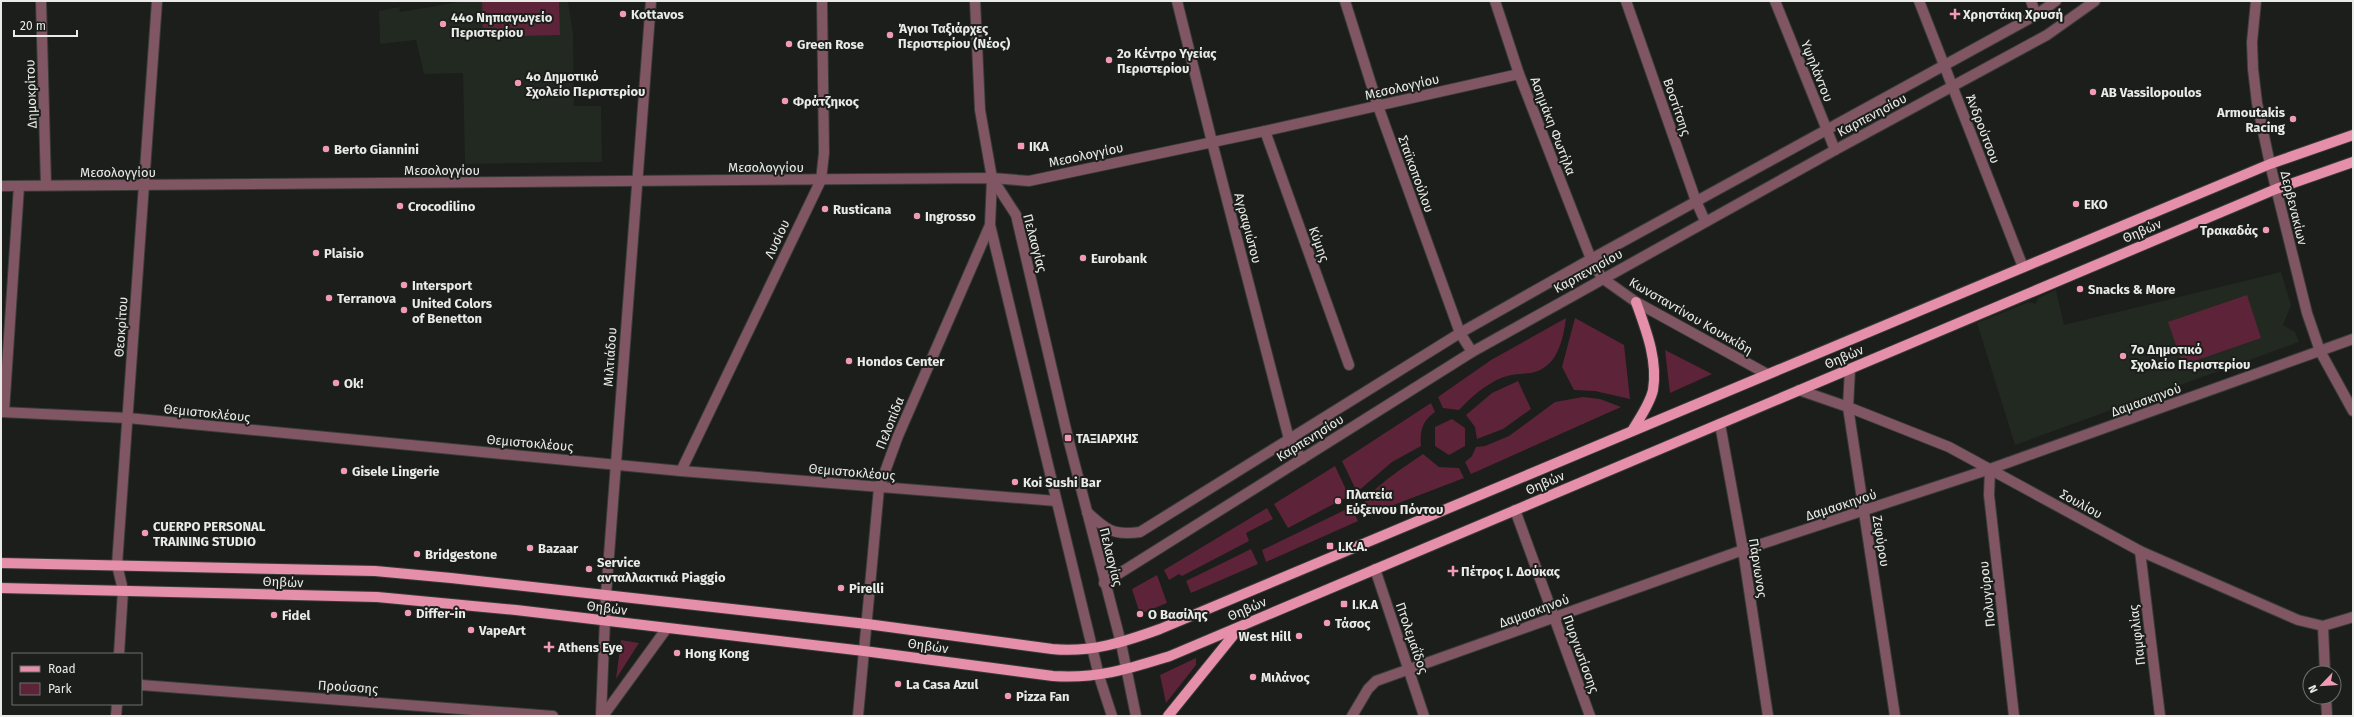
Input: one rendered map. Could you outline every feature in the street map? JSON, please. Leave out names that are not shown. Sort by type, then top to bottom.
[{"type":"main road","name":"Θηβών","points":[[1,563],[375,571],[867,624],[1052,649],[1072,651],[1093,650],[1120,643],[1160,629],[2270,164],[2353,135]]},
{"type":"main road","name":"Θηβών","points":[[1,588],[377,597],[516,610],[605,622],[864,651],[1053,676],[1079,678],[1099,676],[1170,656],[2276,189],[2353,162]]},
{"type":"main road","points":[[1632,431],[1650,396],[1654,377],[1650,344],[1636,302]]},
{"type":"main road","points":[[1168,716],[1242,625]]},
{"type":"street","name":"Δημοκρίτου","points":[[41,1],[46,186]]},
{"type":"street","name":"Θεοκρίτου","points":[[119,653],[123,590],[117,565],[157,1]]},
{"type":"street","name":"Μιλτιάδου","points":[[602,716],[606,595],[615,463],[651,1]]},
{"type":"street","name":"Λυσίου","points":[[681,471],[821,180],[824,154],[822,1]]},
{"type":"street","points":[[975,1],[980,110],[992,178],[990,224],[1099,676],[1112,716]]},
{"type":"street","name":"Αγραφιώτου","points":[[1177,1],[1289,439],[1302,458]]},
{"type":"street","name":"Σταϊκοπούλου","points":[[1345,1],[1378,106],[1460,333],[1472,352]]},
{"type":"street","name":"Ασημάκη Φωτήλα","points":[[1495,1],[1519,74],[1590,259]]},
{"type":"street","name":"Βοστίτσης","points":[[1626,1],[1696,201],[1705,221]]},
{"type":"street","name":"Υψηλάντου","points":[[1775,1],[1834,150]]},
{"type":"street","name":"Άνδρούτσου","points":[[1919,1],[2023,267]]},
{"type":"street","points":[[2031,1],[2036,15]]},
{"type":"street","name":"Καρπενησίου","points":[[1086,512],[1101,525],[1113,532],[1125,534],[1140,532],[1460,333],[1590,259],[2036,15],[2056,1]]},
{"type":"street","name":"Καρπενησίου","points":[[1104,583],[1472,352],[1602,278],[1834,150],[2047,36],[2094,1]]},
{"type":"street","name":"Δερβενακίων","points":[[2256,1],[2252,42],[2253,69],[2257,103],[2270,164],[2307,313],[2320,351],[2353,410]]},
{"type":"street","name":"Μεσολογγίου","points":[[1,186],[992,178],[1029,181],[1265,131],[1519,74]]},
{"type":"street","name":"Κύμης","points":[[1265,131],[1349,365]]},
{"type":"street","name":"Πελασγίας","points":[[992,178],[1016,215],[1086,512],[1120,643],[1136,716]]},
{"type":"street","points":[[3,412],[19,186]]},
{"type":"street","name":"Πελοπίδα","points":[[858,716],[879,488],[898,436],[990,224]]},
{"type":"street","name":"Κωνσταντίνου Κουκκίδη","points":[[1590,259],[1602,278],[1636,302],[1768,374]]},
{"type":"street","name":"Δαμασκηνού","points":[[1352,716],[1368,689],[1376,681],[1743,550],[1863,512],[1990,469],[2353,339]]},
{"type":"street","name":"Ζεφύρου","points":[[1850,369],[1848,407],[1895,716]]},
{"type":"street","name":"Σουλίου","points":[[1798,390],[1848,407],[1949,447],[2140,551],[2298,620],[2323,626]]},
{"type":"street","name":"Θεμιστοκλέους","points":[[3,412],[128,418],[368,442],[615,463],[681,471],[879,488],[1056,500]]},
{"type":"street","name":"Πάρνωνος","points":[[1720,424],[1743,550],[1768,716]]},
{"type":"street","name":"Πολυγύρου","points":[[1990,469],[1989,495],[2014,716]]},
{"type":"street","name":"Πυργιωτίσσης","points":[[1515,510],[1590,716]]},
{"type":"street","name":"Παμφιλίας","points":[[2140,551],[2160,716]]},
{"type":"street","name":"Πτολεμαΐδος","points":[[1375,569],[1410,669],[1424,716]]},
{"type":"street","points":[[2325,665],[2323,626],[2353,617]]},
{"type":"street","points":[[602,716],[667,628]]},
{"type":"street","name":"Προύσσης","points":[[142,685],[553,716]]},
{"type":"street","points":[[116,716],[117,705]]},
{"type":"street","points":[[2326,705],[2327,716]]},
{"type":"shaded area","name":"4ο Δημοτικό Σχολείο Περιστερίου","points":[[465,1],[568,1],[573,34],[574,106],[601,106],[602,162],[465,164],[463,73],[424,74],[416,40],[380,44],[379,11],[399,7],[400,12]]},
{"type":"shaded area","name":"7ο Δημοτικό Σχολείο Περιστερίου","points":[[2281,272],[2291,305],[2283,325],[2295,332],[2299,342],[2015,445],[1977,323],[2029,302],[2036,304],[2038,298],[2056,290],[2064,325]]},
{"type":"green space","points":[[482,1],[559,1],[560,35],[483,37]]},
{"type":"green space","points":[[2247,295],[2261,338],[2183,365],[2168,322]]},
{"type":"green space","points":[[1566,318],[1563,336],[1557,352],[1547,366],[1531,373],[1516,374],[1501,378],[1489,384],[1468,400],[1459,410],[1443,408],[1438,397],[1491,360]]},
{"type":"green space","points":[[1575,318],[1624,345],[1630,399],[1595,391],[1574,390],[1562,367]]},
{"type":"green space","points":[[1665,350],[1712,374],[1670,393]]},
{"type":"green space","points":[[1518,381],[1531,409],[1503,429],[1477,439],[1475,427],[1466,415],[1492,393]]},
{"type":"green space","points":[[1583,397],[1600,399],[1621,407],[1471,474],[1465,462],[1472,456],[1476,447],[1485,446],[1509,436],[1555,402]]},
{"type":"green space","points":[[1431,403],[1435,412],[1427,419],[1423,427],[1421,446],[1392,462],[1357,492],[1342,461]]},
{"type":"green space","points":[[1452,419],[1465,428],[1465,446],[1449,455],[1435,446],[1435,427]]},
{"type":"green space","points":[[1423,454],[1439,467],[1459,468],[1464,478],[1365,516],[1362,510],[1370,495],[1388,479]]},
{"type":"green space","points":[[1335,466],[1349,496],[1288,528],[1274,504]]},
{"type":"green space","points":[[1351,507],[1358,521],[1266,562],[1262,550]]},
{"type":"green space","points":[[1267,508],[1273,519],[1246,533],[1249,541],[1182,576],[1179,574],[1169,580],[1164,570]]},
{"type":"green space","points":[[1251,549],[1258,564],[1191,593],[1186,581]]},
{"type":"green space","points":[[1157,575],[1167,603],[1140,614],[1132,589]]},
{"type":"green space","points":[[621,640],[639,643],[616,679]]},
{"type":"green space","points":[[1196,658],[1196,665],[1166,703],[1160,675]]},
{"type":"place","name":"Kottavos","points":[[623,14]]},
{"type":"place","name":"Χρηστάκη Χρυσή","points":[[1955,14]]},
{"type":"place","name":"44ο Νηπιαγωγείο Περιστερίου","points":[[443,24]]},
{"type":"place","name":"Άγιοι Ταξιάρχες Περιστερίου (Νέος)","points":[[890,35]]},
{"type":"place","name":"Green Rose","points":[[789,44]]},
{"type":"place","name":"2ο Κέντρο Υγείας Περιστερίου","points":[[1109,60]]},
{"type":"place","name":"4ο Δημοτικό Σχολείο Περιστερίου","points":[[518,83]]},
{"type":"place","name":"AB Vassilopoulos","points":[[2093,92]]},
{"type":"place","name":"Φράτζηκος","points":[[785,101]]},
{"type":"place","name":"Armoutakis Racing","points":[[2293,119]]},
{"type":"place","name":"ΙΚΑ","points":[[1021,146]]},
{"type":"place","name":"Berto Giannini","points":[[326,149]]},
{"type":"place","name":"EKO","points":[[2076,204]]},
{"type":"place","name":"Crocodilino","points":[[400,206]]},
{"type":"place","name":"Rusticana","points":[[825,209]]},
{"type":"place","name":"Ingrosso","points":[[917,216]]},
{"type":"place","name":"Τρακαδάς","points":[[2266,230]]},
{"type":"place","name":"Plaisio","points":[[316,253]]},
{"type":"place","name":"Eurobank","points":[[1083,258]]},
{"type":"place","name":"Intersport","points":[[404,285]]},
{"type":"place","name":"Snacks & More","points":[[2080,289]]},
{"type":"place","name":"Terranova","points":[[329,298]]},
{"type":"place","name":"United Colors of Benetton","points":[[404,310]]},
{"type":"place","name":"7ο Δημοτικό Σχολείο Περιστερίου","points":[[2123,356]]},
{"type":"place","name":"Hondos Center","points":[[849,361]]},
{"type":"place","name":"Ok!","points":[[336,383]]},
{"type":"place","name":"ΤΑΞΙΑΡΧΗΣ","points":[[1068,438]]},
{"type":"place","name":"Gisele Lingerie","points":[[344,471]]},
{"type":"place","name":"Koi Sushi Bar","points":[[1015,482]]},
{"type":"place","name":"Πλατεία Εύξεινου Πόντου","points":[[1338,501]]},
{"type":"place","name":"CUERPO PERSONAL TRAINING STUDIO","points":[[145,533]]},
{"type":"place","name":"Ι.Κ.Α.","points":[[1330,546]]},
{"type":"place","name":"Bazaar","points":[[530,548]]},
{"type":"place","name":"Bridgestone","points":[[417,554]]},
{"type":"place","name":"Service ανταλλακτικά Piaggio","points":[[589,569]]},
{"type":"place","name":"Πέτρος Ι. Δούκας","points":[[1453,571]]},
{"type":"place","name":"Pirelli","points":[[841,588]]},
{"type":"place","name":"Ι.Κ.Α","points":[[1344,604]]},
{"type":"place","name":"Differ-in","points":[[408,613]]},
{"type":"place","name":"Ο Βασίλης","points":[[1140,614]]},
{"type":"place","name":"Fidel","points":[[274,615]]},
{"type":"place","name":"Τάσος","points":[[1327,623]]},
{"type":"place","name":"VapeArt","points":[[471,630]]},
{"type":"place","name":"West Hill","points":[[1299,636]]},
{"type":"place","name":"Athens Eye","points":[[549,647]]},
{"type":"place","name":"Hong Kong","points":[[677,653]]},
{"type":"place","name":"Μιλάνος","points":[[1253,677]]},
{"type":"place","name":"La Casa Azul","points":[[898,684]]},
{"type":"place","name":"Pizza Fan","points":[[1008,696]]}]
